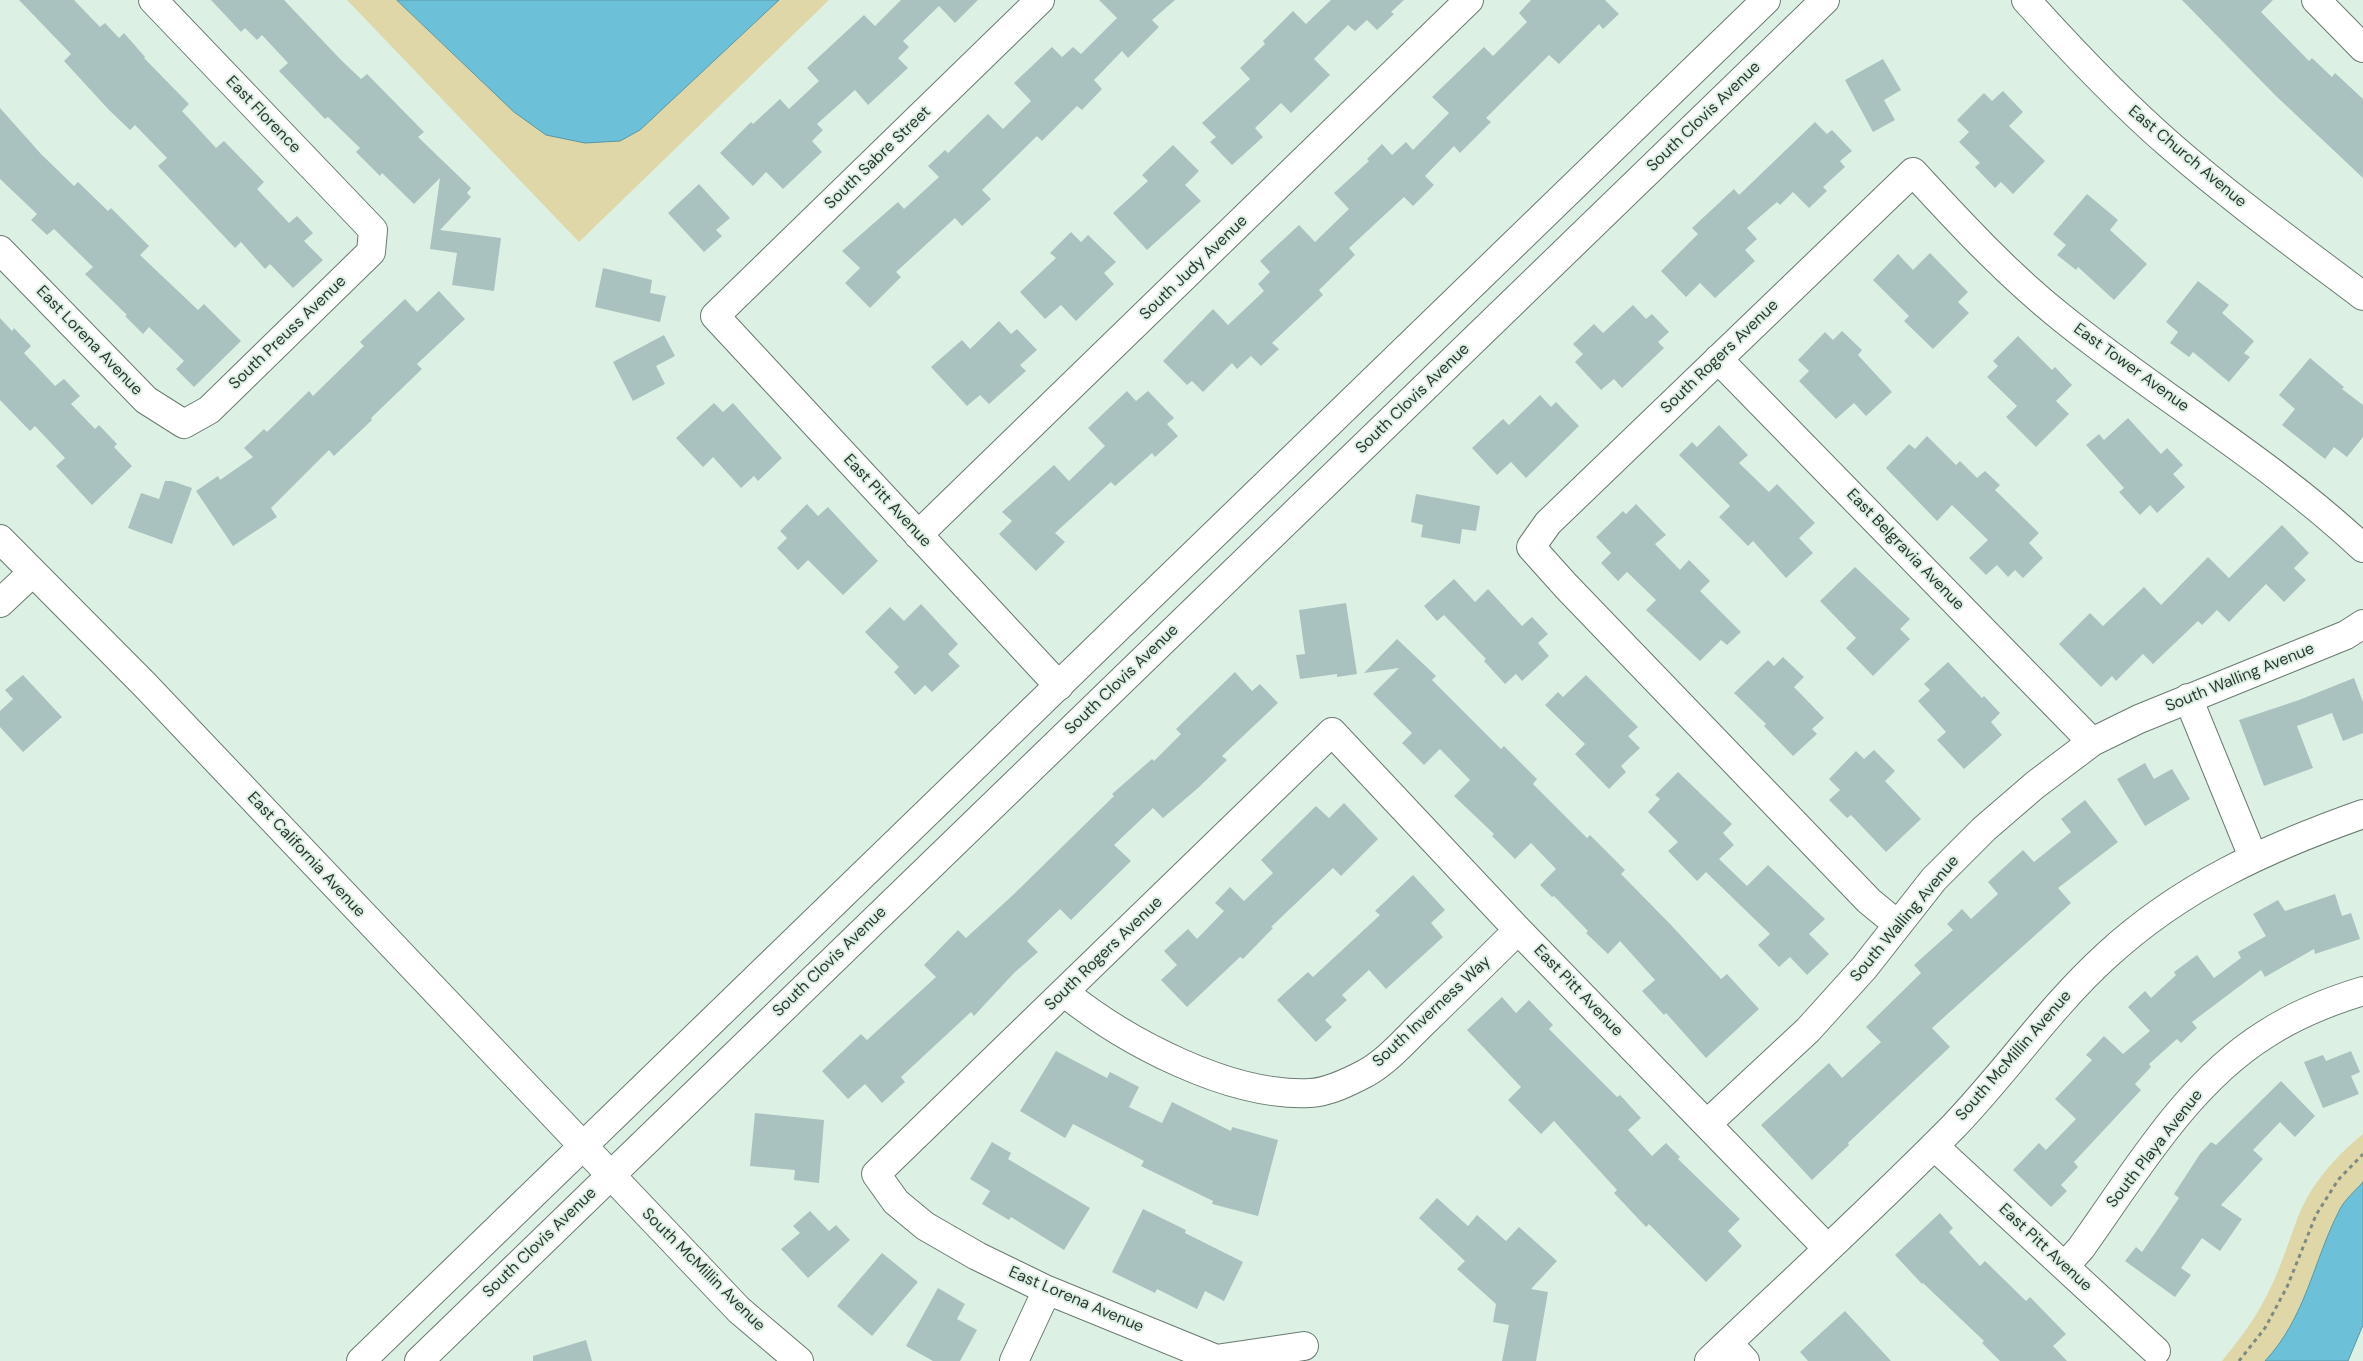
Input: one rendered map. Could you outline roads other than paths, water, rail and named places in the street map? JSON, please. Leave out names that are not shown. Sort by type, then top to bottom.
[{"type":"street","name":"East Florence","points":[[153,0],[373,230]]},
{"type":"street","name":"South Sabre Street","points":[[715,316],[1040,0]]},
{"type":"street","name":"South Judy Avenue","points":[[918,535],[1469,0]]},
{"type":"street","points":[[361,1361],[1766,0]]},
{"type":"street","name":"South Clovis Avenue","points":[[419,1361],[1825,0]]},
{"type":"street","name":"East Church Avenue","points":[[2026,0],[2082,62],[2170,145],[2217,185],[2363,296]]},
{"type":"street","points":[[2316,0],[2363,48]]},
{"type":"street","name":"South Rogers Avenue","points":[[1897,924],[1869,901],[1566,586],[1531,546],[1548,523],[1914,172]]},
{"type":"street","name":"East Tower Avenue","points":[[1914,172],[1964,227],[2062,318],[2267,468],[2327,514],[2363,548]]},
{"type":"street","name":"South Preuss Avenue","points":[[184,424],[209,410],[371,252],[373,230]]},
{"type":"street","name":"East Lorena Avenue","points":[[0,250],[146,400],[184,424]]},
{"type":"street","name":"East Pitt Avenue","points":[[715,316],[1059,686]]},
{"type":"street","name":"East Belgravia Avenue","points":[[1718,359],[2092,742]]},
{"type":"street","name":"East California Avenue","points":[[0,539],[144,684],[609,1175]]},
{"type":"street","points":[[0,604],[32,572]]},
{"type":"street","name":"South Walling Avenue","points":[[1708,1124],[1808,1030],[1864,968],[1934,879],[1984,829],[2034,785],[2092,742],[2188,698],[2346,635],[2363,624]]},
{"type":"street","points":[[930,865],[963,813],[1062,710],[1064,697],[1059,686]]},
{"type":"street","points":[[2188,698],[2253,857]]},
{"type":"street","name":"East Pitt Avenue","points":[[1332,732],[1518,930],[1827,1248]]},
{"type":"street","name":"South Rogers Avenue","points":[[876,1174],[1065,993],[1332,732]]},
{"type":"street","name":"South McMillin Avenue","points":[[1727,1355],[1827,1248],[1972,1107],[2073,989],[2107,955],[2197,888],[2253,857],[2363,814]]},
{"type":"street","name":"South Inverness Way","points":[[1065,993],[1087,1010],[1151,1049],[1222,1079],[1276,1093],[1312,1093],[1342,1085],[1368,1072],[1392,1053],[1518,930]]},
{"type":"street","name":"South Playa Avenue","points":[[2065,1266],[2081,1248],[2172,1122],[2193,1096],[2232,1059],[2274,1029],[2308,1012],[2363,990]]},
{"type":"street","name":"East Pitt Avenue","points":[[1934,1146],[2156,1352]]},
{"type":"street","name":"East Lorena Avenue","points":[[876,1174],[896,1202],[926,1226],[977,1256],[1047,1290],[1216,1359],[1304,1346]]},
{"type":"street","name":"South McMillin Avenue","points":[[609,1175],[739,1310],[799,1361]]},
{"type":"street","points":[[1014,1361],[1047,1290]]},
{"type":"water","points":[[397,0],[779,0],[640,130],[620,141],[585,143],[546,135],[514,112]]},
{"type":"water","points":[[2363,1182],[2363,1325],[2348,1361],[2265,1361],[2279,1344],[2300,1308],[2330,1230],[2341,1207]]}]
